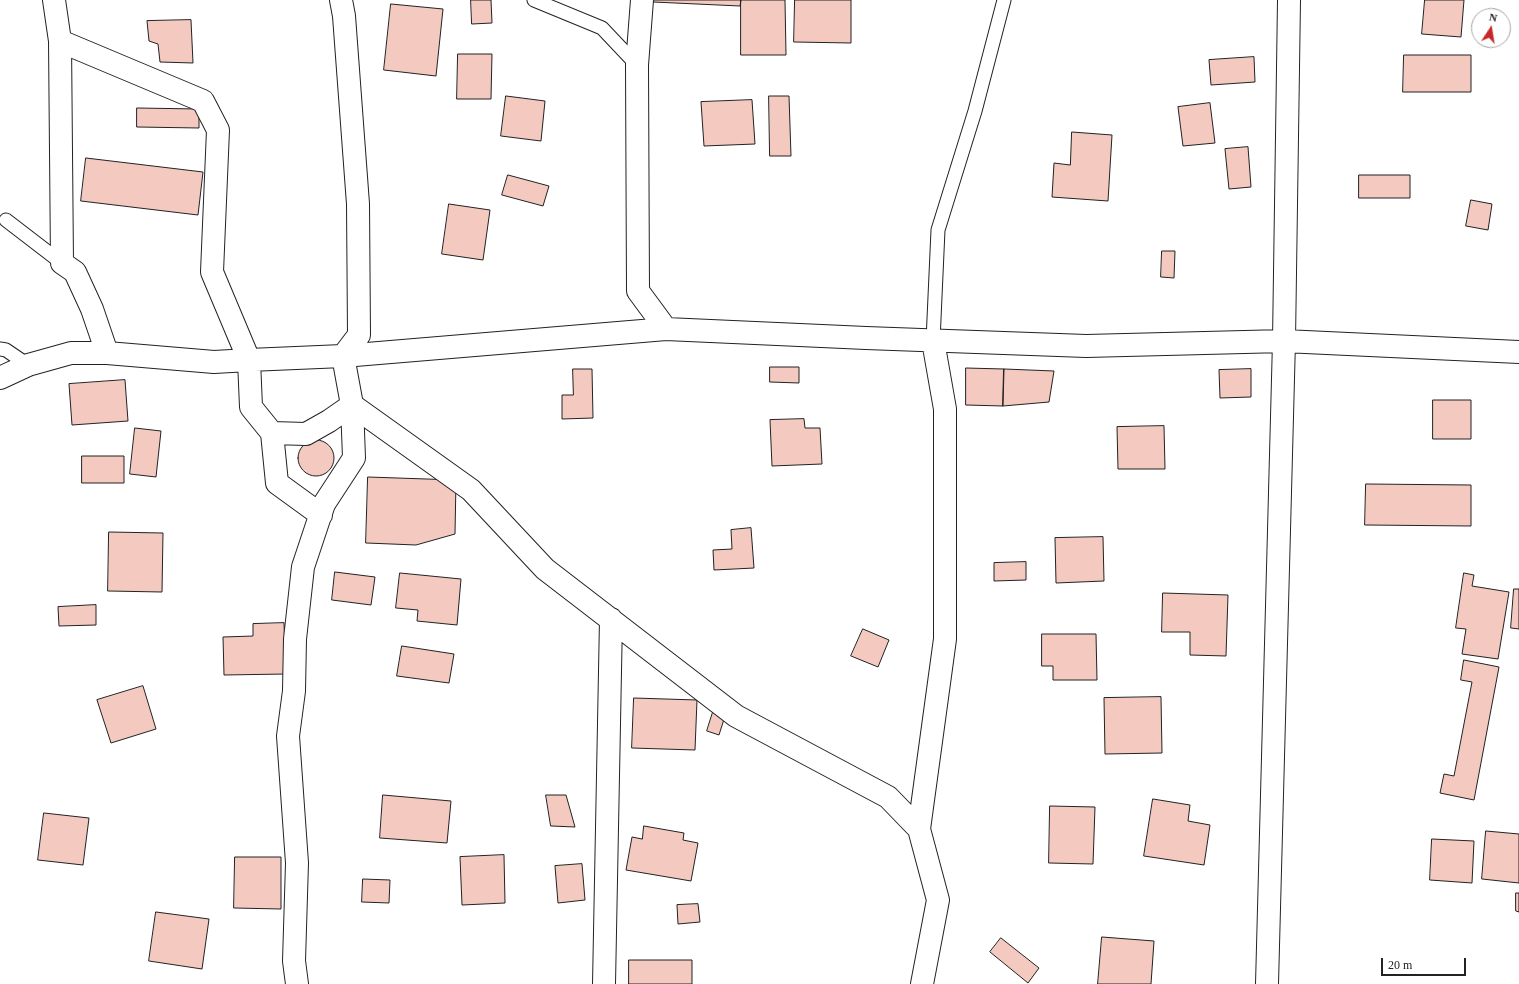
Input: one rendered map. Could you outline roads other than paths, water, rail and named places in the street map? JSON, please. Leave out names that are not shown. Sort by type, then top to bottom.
[{"type":"street","points":[[54,0],[60,41],[62,263],[75,272],[92,309],[107,353]]},
{"type":"street","points":[[297,984],[294,961],[297,863],[288,736],[294,691],[295,639],[303,567],[324,504],[354,458],[352,405],[343,356],[359,335],[358,204],[344,16],[341,0]]},
{"type":"street","points":[[642,0],[636,66],[638,291],[666,329]]},
{"type":"street","points":[[1267,984],[1284,341],[1289,0]]},
{"type":"street","points":[[60,41],[203,101],[218,130],[212,272],[249,360],[251,407],[272,433],[276,483],[320,515]]},
{"type":"street","points":[[0,378],[28,365],[71,353],[107,353],[214,362],[343,356],[666,329],[1086,346],[1284,341],[1519,352]]},
{"type":"street","points":[[922,984],[938,900],[919,829],[945,639],[945,409],[933,341]]},
{"type":"street","points":[[272,433],[306,434],[329,421],[352,405]]},
{"type":"street","points":[[352,405],[471,490],[545,569],[736,716],[888,797],[919,829]]},
{"type":"street","points":[[604,984],[611,619]]},
{"type":"lane","points":[[534,0],[602,28],[636,66]]},
{"type":"lane","points":[[933,341],[938,230],[975,111],[1004,0]]},
{"type":"lane","points":[[6,220],[62,263]]},
{"type":"lane","points":[[0,349],[6,350],[28,365]]}]
